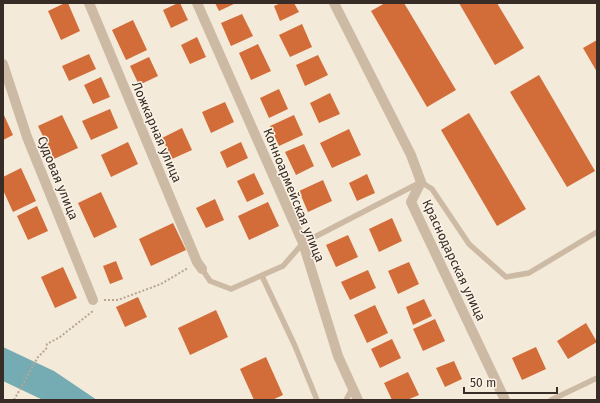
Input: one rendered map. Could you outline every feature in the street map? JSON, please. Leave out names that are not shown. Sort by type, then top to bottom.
[{"type":"street","name":"Ложкарная улица","points":[[89,3],[200,266]]},
{"type":"street","name":"Конноармейская улица","points":[[197,3],[303,243],[338,356],[358,400]]},
{"type":"street","name":"Краснодарская улица","points":[[334,3],[412,155],[421,182],[411,202],[505,400]]},
{"type":"street","name":"Судовая улица","points":[[3,64],[27,136],[93,300]]},
{"type":"lane","points":[[200,266],[210,280],[231,290],[283,266],[303,243],[421,182],[432,189],[469,244],[506,277],[529,273],[597,232]]},
{"type":"lane","points":[[262,276],[295,346],[317,400]]},
{"type":"lane","points":[[551,400],[597,378]]},
{"type":"lane","points":[[346,400],[353,389]]},
{"type":"path","points":[[14,400],[38,358],[46,349],[48,344],[60,337],[95,310],[93,300],[118,300],[161,284],[200,266]]},
{"type":"water","points":[[3,347],[54,371],[97,400],[43,400],[3,381]]},
{"type":"building","points":[[68,3],[80,31],[61,40],[48,11]]},
{"type":"building","points":[[180,3],[188,20],[171,28],[163,10]]},
{"type":"building","points":[[215,3],[236,3],[219,11]]},
{"type":"building","points":[[281,3],[294,3],[299,12],[280,21],[274,6]]},
{"type":"building","points":[[385,3],[404,3],[456,90],[427,107],[371,11]]},
{"type":"building","points":[[459,3],[497,3],[524,48],[495,65]]},
{"type":"building","points":[[242,14],[253,36],[231,46],[221,23]]},
{"type":"building","points":[[133,20],[147,50],[126,60],[112,30]]},
{"type":"building","points":[[302,24],[312,47],[290,57],[279,35]]},
{"type":"building","points":[[197,37],[206,57],[190,64],[181,45]]},
{"type":"building","points":[[597,40],[597,72],[583,48]]},
{"type":"building","points":[[258,44],[271,71],[251,80],[239,53]]},
{"type":"building","points":[[89,54],[96,69],[69,81],[62,66]]},
{"type":"building","points":[[318,55],[328,75],[305,86],[296,65]]},
{"type":"building","points":[[149,57],[158,76],[139,85],[130,66]]},
{"type":"building","points":[[539,75],[595,171],[567,187],[510,92]]},
{"type":"building","points":[[101,77],[110,97],[93,104],[84,85]]},
{"type":"building","points":[[279,89],[288,109],[269,118],[260,98]]},
{"type":"building","points":[[330,93],[340,114],[319,123],[310,103]]},
{"type":"building","points":[[225,102],[234,122],[211,133],[202,112]]},
{"type":"building","points":[[110,109],[118,128],[91,140],[82,121]]},
{"type":"building","points":[[3,113],[13,135],[3,140]]},
{"type":"building","points":[[469,113],[526,209],[497,226],[441,130]]},
{"type":"building","points":[[62,115],[78,148],[54,159],[38,126]]},
{"type":"building","points":[[294,115],[303,135],[279,146],[270,126]]},
{"type":"building","points":[[182,128],[192,150],[172,159],[162,138]]},
{"type":"building","points":[[349,129],[361,155],[332,168],[320,143]]},
{"type":"building","points":[[128,142],[138,164],[111,177],[101,155]]},
{"type":"building","points":[[241,142],[248,158],[227,168],[220,152]]},
{"type":"building","points":[[304,144],[314,166],[296,175],[285,152]]},
{"type":"building","points":[[21,168],[36,201],[13,212],[3,190],[3,177]]},
{"type":"building","points":[[254,173],[264,194],[247,202],[237,181]]},
{"type":"building","points":[[367,174],[375,193],[357,201],[349,183]]},
{"type":"building","points":[[323,180],[332,201],[308,212],[299,191]]},
{"type":"building","points":[[101,192],[117,227],[94,238],[78,203]]},
{"type":"building","points":[[215,199],[224,220],[206,228],[196,208]]},
{"type":"building","points":[[268,202],[279,226],[249,240],[238,216]]},
{"type":"building","points":[[37,206],[48,231],[28,240],[17,216]]},
{"type":"building","points":[[392,218],[402,241],[379,252],[369,229]]},
{"type":"building","points":[[173,223],[186,250],[151,266],[139,239]]},
{"type":"building","points":[[348,235],[358,257],[336,267],[326,245]]},
{"type":"building","points":[[116,261],[123,279],[110,284],[103,266]]},
{"type":"building","points":[[409,262],[419,284],[398,294],[388,271]]},
{"type":"building","points":[[63,267],[77,298],[55,308],[41,277]]},
{"type":"building","points":[[368,270],[376,288],[350,300],[341,282]]},
{"type":"building","points":[[138,297],[147,317],[125,327],[116,307]]},
{"type":"building","points":[[424,299],[432,316],[413,325],[406,307]]},
{"type":"building","points":[[375,305],[388,333],[367,343],[354,315]]},
{"type":"building","points":[[216,310],[228,337],[190,355],[178,328]]},
{"type":"building","points":[[435,319],[445,341],[423,351],[413,329]]},
{"type":"building","points":[[586,323],[597,342],[568,359],[557,341]]},
{"type":"building","points":[[392,339],[401,358],[380,368],[371,349]]},
{"type":"building","points":[[536,347],[546,369],[522,380],[512,358]]},
{"type":"building","points":[[266,357],[283,395],[272,400],[254,400],[240,369]]},
{"type":"building","points":[[454,361],[462,379],[445,387],[436,368]]},
{"type":"building","points":[[408,372],[419,395],[407,400],[392,400],[384,383]]}]
